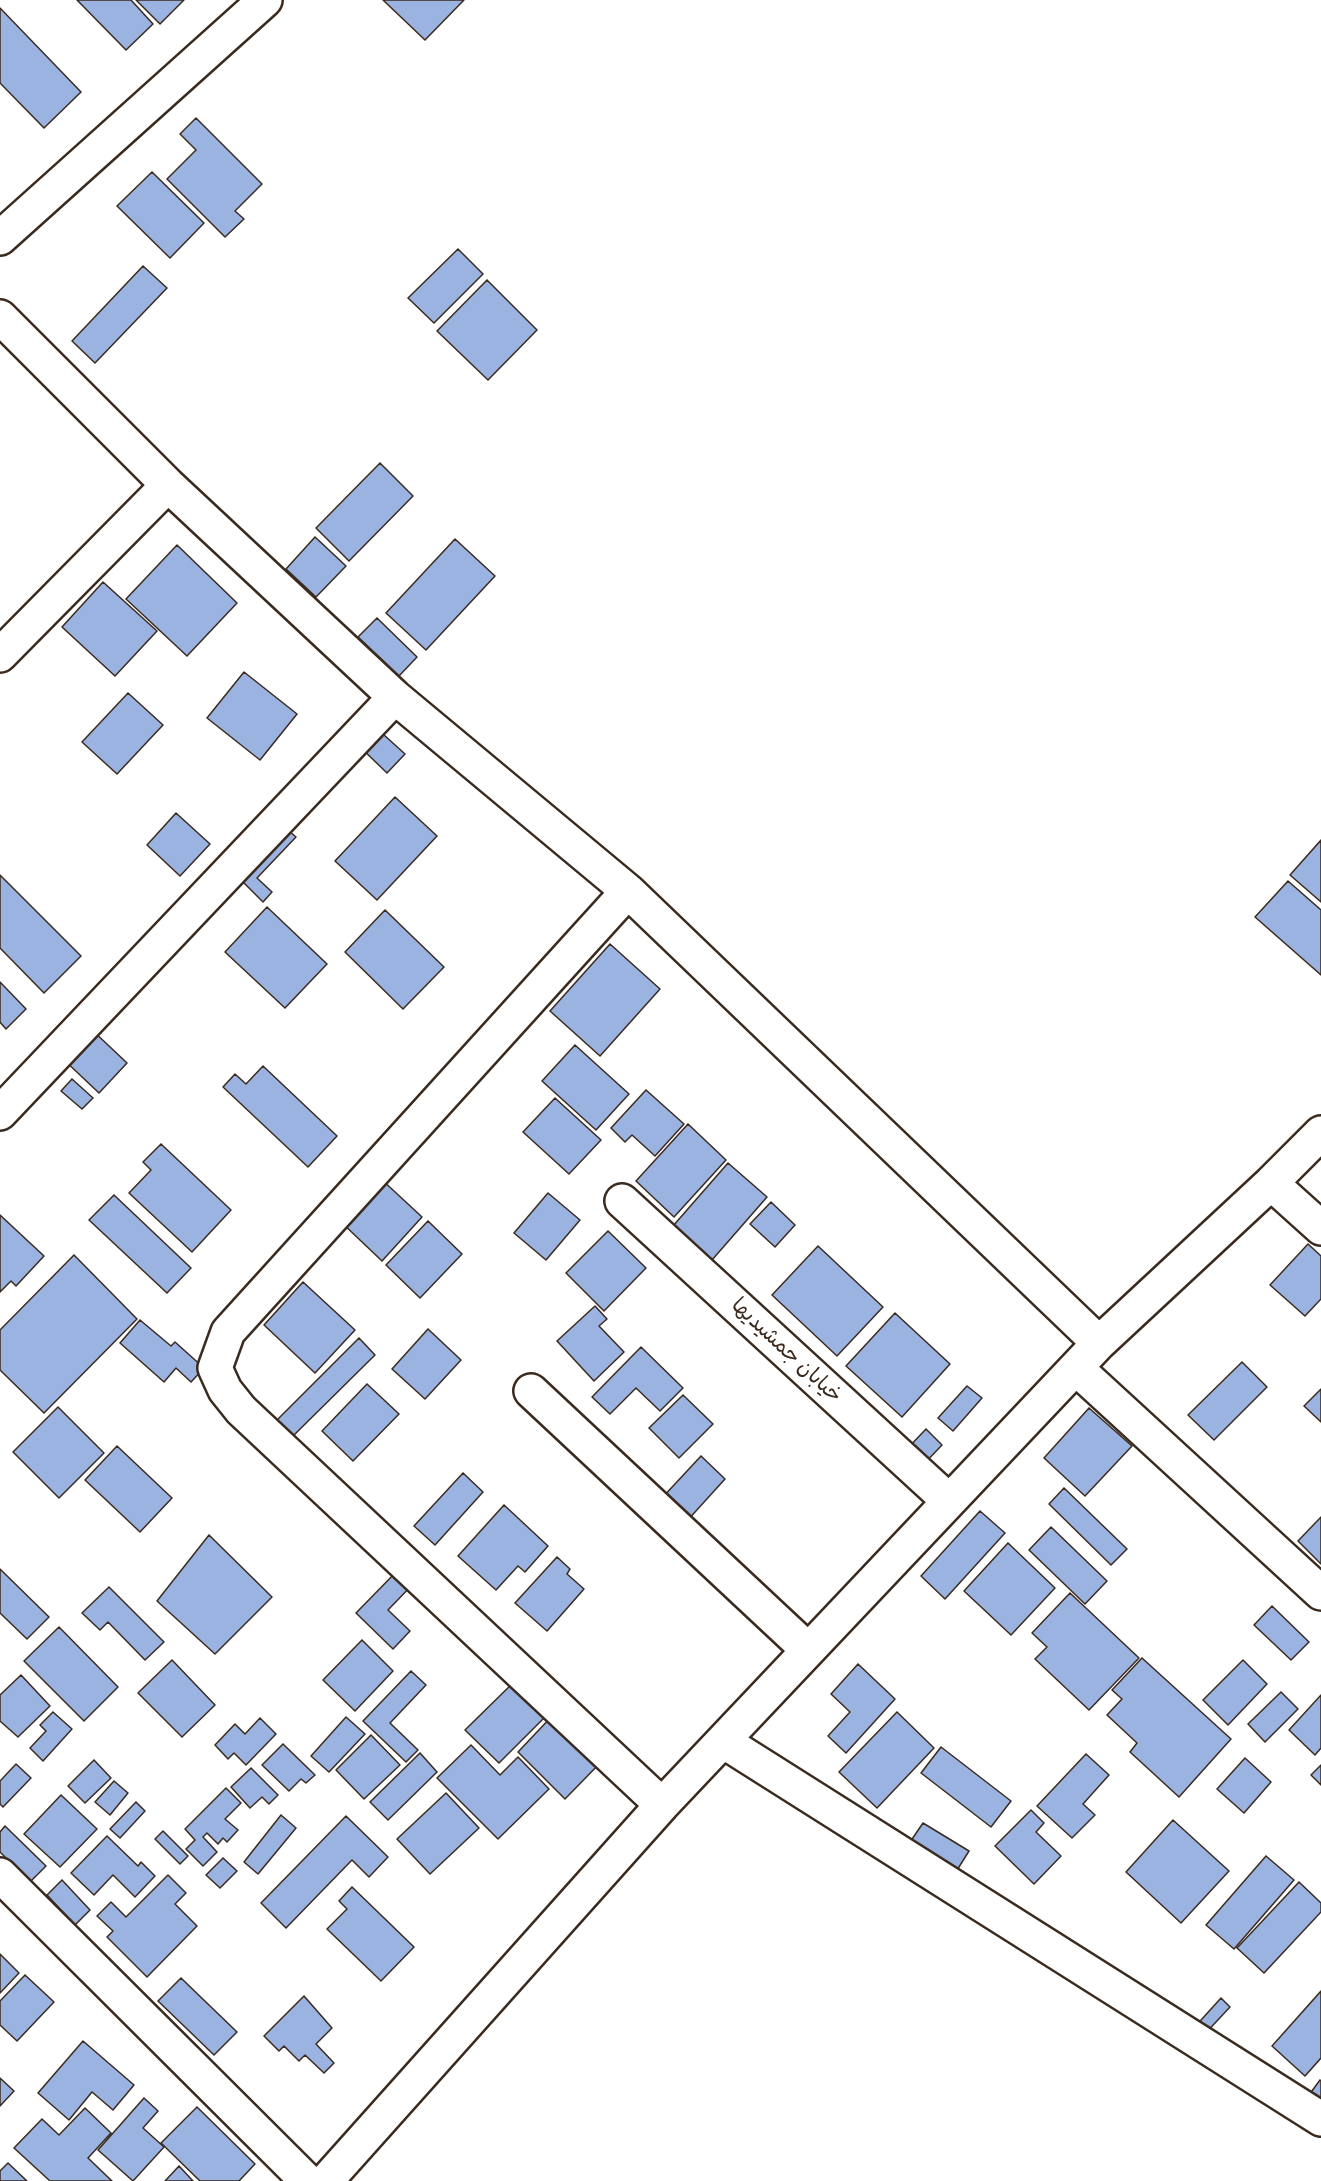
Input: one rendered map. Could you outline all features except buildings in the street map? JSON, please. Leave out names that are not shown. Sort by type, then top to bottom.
[{"type":"street","points":[[0,238],[265,0]]},
{"type":"street","points":[[0,317],[168,485],[395,697],[628,891],[1099,1343]]},
{"type":"street","points":[[0,656],[168,485]]},
{"type":"street","points":[[0,1113],[395,697]]},
{"type":"street","points":[[628,891],[228,1332],[215,1368],[225,1390],[241,1410],[662,1804]]},
{"type":"street","points":[[326,2181],[662,1804],[949,1501],[1099,1343],[1271,1183],[1321,1132]]},
{"type":"street","points":[[1271,1183],[1321,1228]]},
{"type":"street","name":"خیابان جمشیدیها","points":[[622,1201],[949,1501]]},
{"type":"street","points":[[1076,1368],[1321,1593]]},
{"type":"street","points":[[531,1390],[808,1650]]},
{"type":"street","points":[[723,1741],[1321,2119]]},
{"type":"street","points":[[0,1875],[307,2181]]}]
